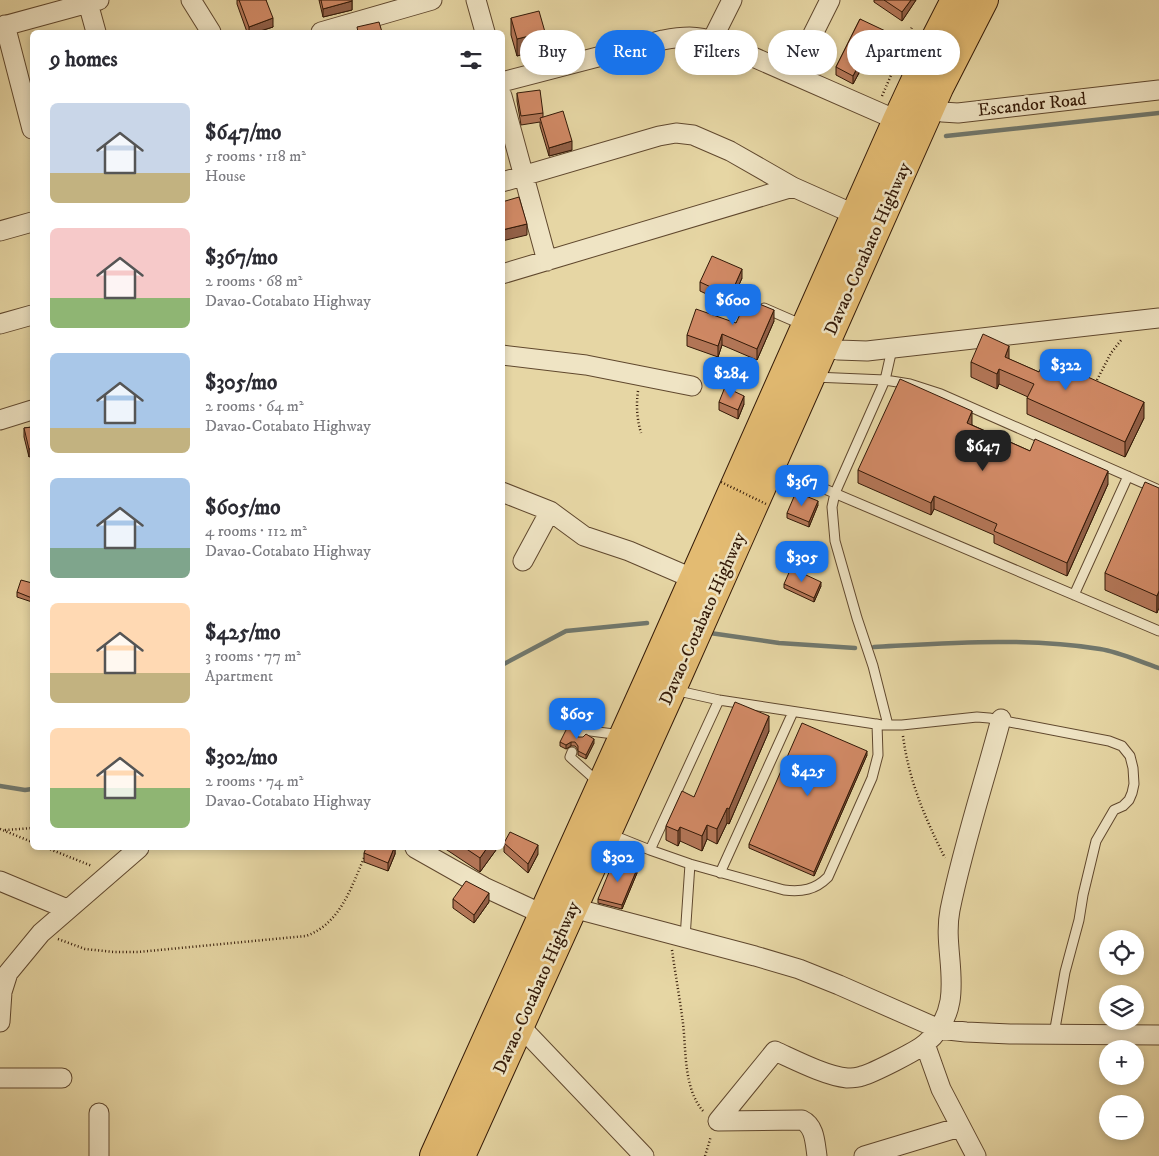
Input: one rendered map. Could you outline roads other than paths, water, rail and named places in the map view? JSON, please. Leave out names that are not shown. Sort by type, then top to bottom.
[{"type":"highway","name":"Davao-Cotabato Highway","points":[[434,1156],[557,911],[596,828],[798,372],[805,326],[856,215],[906,114],[955,0]]},
{"type":"highway","name":"Davao-Cotabato Highway","points":[[798,372],[824,346],[906,114],[952,61],[984,0]]},
{"type":"highway","name":"Davao-Cotabato Highway","points":[[596,828],[601,784],[623,736],[660,684],[694,579],[759,460]]},
{"type":"highway","name":"Davao-Cotabato Highway","points":[[461,1156],[520,1026],[557,911]]},
{"type":"street","points":[[191,0],[210,30]]},
{"type":"street","points":[[328,30],[432,0]]},
{"type":"street","points":[[476,0],[484,30]]},
{"type":"street","points":[[717,30],[732,0]]},
{"type":"street","points":[[815,30],[830,0]]},
{"type":"street","points":[[30,122],[2,26],[94,2],[96,30]]},
{"type":"street","name":"Escandor Road","points":[[505,81],[675,38]]},
{"type":"street","name":"Escandor Road","points":[[796,75],[906,114],[972,112],[1159,90]]},
{"type":"street","points":[[505,107],[547,261]]},
{"type":"street","points":[[505,181],[659,136],[676,133],[693,135],[730,152],[793,187],[856,215]]},
{"type":"street","points":[[505,273],[793,187]]},
{"type":"street","points":[[0,231],[30,223]]},
{"type":"street","points":[[0,324],[30,316]]},
{"type":"street","points":[[824,346],[852,351],[892,349],[1159,318]]},
{"type":"street","points":[[505,354],[586,364],[692,386]]},
{"type":"street","points":[[0,420],[30,411]]},
{"type":"street","points":[[505,493],[550,511],[584,536],[629,551],[694,579]]},
{"type":"street","points":[[523,561],[550,511]]},
{"type":"street","points":[[817,1156],[811,1127],[802,1120],[718,1121],[775,1051],[835,1076],[860,1077],[925,1044],[939,1029],[950,1001],[947,934],[949,913],[956,881],[1002,720]]},
{"type":"street","points":[[0,1022],[2,992],[8,973],[41,933],[137,850]]},
{"type":"street","points":[[419,850],[484,887],[557,911],[677,936],[799,969],[939,1029],[966,1032],[1159,1035]]},
{"type":"street","points":[[0,881],[67,909]]},
{"type":"street","points":[[520,1026],[644,1156]]},
{"type":"street","points":[[925,1044],[941,1089],[976,1156]]},
{"type":"street","points":[[0,1078],[62,1078]]},
{"type":"street","points":[[99,1113],[99,1156]]},
{"type":"street","points":[[864,1156],[960,1127]]},
{"type":"lane","points":[[752,302],[805,326]]},
{"type":"lane","points":[[888,725],[873,666],[857,618],[836,541],[832,507],[836,493],[885,380],[892,349]]},
{"type":"lane","points":[[798,372],[885,380],[910,384],[941,394],[1159,490]]},
{"type":"lane","points":[[759,460],[1159,631]]},
{"type":"lane","points":[[1074,595],[1128,476]]},
{"type":"lane","points":[[660,684],[719,700],[877,724],[902,725],[977,717],[1002,720],[1109,741],[1122,746],[1130,756],[1134,784],[1129,800],[1123,806],[1114,810],[1096,841],[1079,920],[1065,972],[1054,1034]]},
{"type":"lane","points":[[650,850],[719,700]]},
{"type":"lane","points":[[720,873],[793,712]]},
{"type":"lane","points":[[596,828],[650,850],[720,873],[784,890],[797,892],[808,890],[820,885],[828,878],[876,766],[878,755],[877,724]]},
{"type":"lane","points":[[580,736],[583,730],[623,736]]},
{"type":"lane","points":[[572,752],[570,757],[601,784]]},
{"type":"lane","points":[[677,936],[690,864]]},
{"type":"waterway","points":[[946,136],[1159,113]]},
{"type":"waterway","points":[[505,663],[566,631],[647,623]]},
{"type":"waterway","points":[[710,633],[779,643],[855,648]]},
{"type":"waterway","points":[[874,647],[987,642],[1072,645],[1107,650],[1159,668]]},
{"type":"waterway","points":[[0,786],[30,789]]}]
